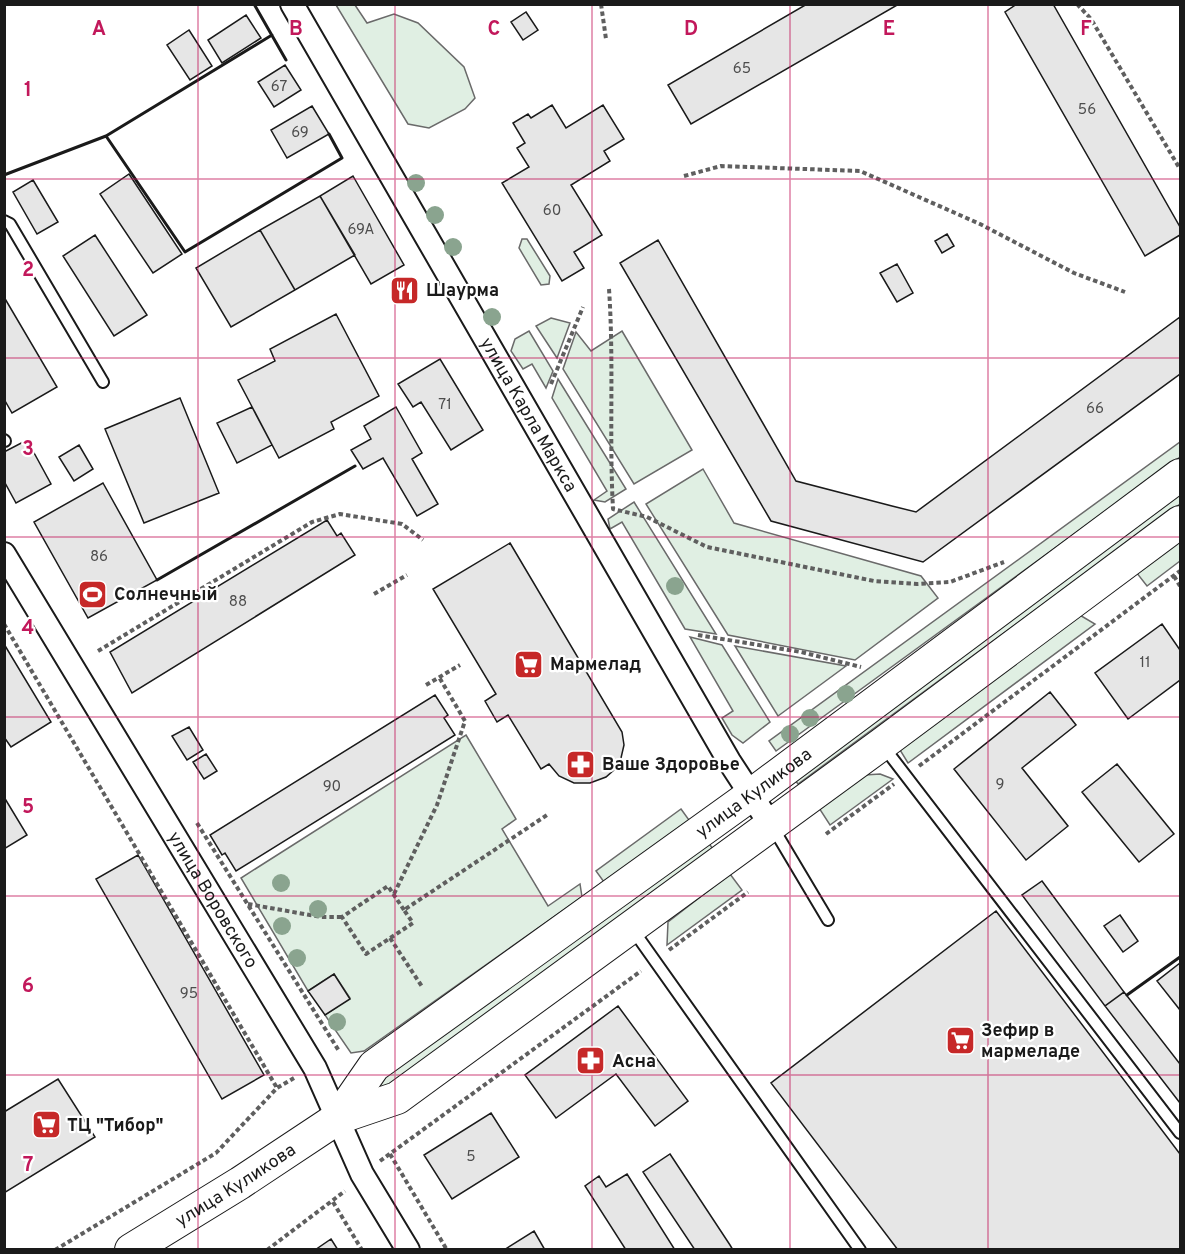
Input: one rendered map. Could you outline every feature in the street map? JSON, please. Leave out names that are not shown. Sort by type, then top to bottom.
[{"type":"main road","name":"улица Куликова","points":[[338,1118],[374,1066],[751,795],[1180,476]]},
{"type":"main road","name":"улица Куликова","points":[[131,1250],[240,1183],[338,1118],[397,1098],[882,744],[1180,522]]},
{"type":"street","name":"улица Карла Маркса","points":[[292,4],[723,752],[770,824]]},
{"type":"street","name":"улица Воровского","points":[[4,554],[315,1068],[363,1174],[408,1250]]},
{"type":"lane","points":[[4,220],[10,224],[103,382]]},
{"type":"lane","points":[[882,744],[1180,1133]]},
{"type":"lane","points":[[770,824],[828,920]]},
{"type":"lane","points":[[631,928],[860,1250]]},
{"type":"path","points":[[601,4],[606,39]]},
{"type":"path","points":[[1077,4],[1091,19],[1180,169]]},
{"type":"path","points":[[684,176],[721,166],[860,171],[981,224],[1074,273],[1125,292]]},
{"type":"path","points":[[609,289],[613,342],[610,459],[613,509],[647,517],[707,548],[874,581],[918,584],[950,582],[1004,562]]},
{"type":"path","points":[[551,384],[583,307]]},
{"type":"path","points":[[98,651],[312,522],[340,514],[402,524],[423,540]]},
{"type":"path","points":[[826,834],[1180,571]]},
{"type":"path","points":[[374,594],[407,575]]},
{"type":"path","points":[[1174,576],[1180,586]]},
{"type":"path","points":[[4,624],[277,1088]]},
{"type":"path","points":[[698,635],[801,652],[861,667]]},
{"type":"path","points":[[426,685],[460,665]]},
{"type":"path","points":[[394,894],[437,805],[465,721],[439,677]]},
{"type":"path","points":[[404,909],[547,815]]},
{"type":"path","points":[[197,823],[339,1051]]},
{"type":"path","points":[[247,903],[321,917],[342,917],[388,886],[413,923],[366,954],[342,917]]},
{"type":"path","points":[[267,1250],[333,1202],[363,1174],[748,892]]},
{"type":"path","points":[[390,938],[423,988]]},
{"type":"path","points":[[56,1250],[216,1153],[277,1088],[315,1068]]},
{"type":"path","points":[[390,1154],[447,1250]]},
{"type":"path","points":[[333,1202],[362,1250]]},
{"type":"green space","points":[[336,5],[355,5],[367,23],[394,14],[418,23],[464,67],[475,98],[465,109],[429,128],[408,124]]},
{"type":"green space","points":[[522,239],[527,239],[550,276],[549,284],[541,285],[519,248]]},
{"type":"green space","points":[[551,318],[570,323],[557,358],[536,326]]},
{"type":"green space","points":[[529,331],[553,371],[546,388],[532,364],[523,369],[511,351],[515,339]]},
{"type":"green space","points":[[622,331],[692,450],[634,484],[563,369],[576,332],[591,351]]},
{"type":"green space","points":[[558,379],[626,489],[605,502],[594,500],[607,491],[552,398]]},
{"type":"green space","points":[[1180,442],[1180,457],[776,751],[769,741]]},
{"type":"green space","points":[[703,469],[734,523],[921,576],[938,598],[855,660],[728,635],[646,504]]},
{"type":"green space","points":[[1180,493],[1180,504],[798,784],[792,776]]},
{"type":"green space","points":[[634,502],[716,634],[685,629],[622,522],[610,529],[608,519]]},
{"type":"green space","points":[[1180,540],[1180,561],[1147,586],[1136,572]]},
{"type":"green space","points":[[1078,614],[1095,624],[908,763],[900,750],[903,742]]},
{"type":"green space","points":[[690,637],[722,645],[770,722],[743,743],[732,735],[722,718],[733,711]]},
{"type":"green space","points":[[735,646],[846,666],[778,716]]},
{"type":"green space","points":[[466,735],[516,819],[502,829],[548,906],[580,884],[582,897],[364,1051],[351,1053],[325,1015],[350,998],[334,974],[308,991],[241,878]]},
{"type":"green space","points":[[880,774],[893,779],[830,825],[819,808],[865,775]]},
{"type":"green space","points":[[681,809],[689,820],[604,882],[596,871]]},
{"type":"green space","points":[[708,842],[715,852],[378,1098],[369,1085]]},
{"type":"green space","points":[[730,874],[742,890],[667,945],[668,922]]},
{"type":"building","points":[[807,4],[899,4],[691,124],[668,85]]},
{"type":"building","points":[[1017,4],[1053,4],[1180,227],[1180,235],[1145,256],[1005,12]]},
{"type":"building","points":[[526,12],[538,30],[523,40],[511,22]]},
{"type":"building","points":[[246,15],[261,38],[222,63],[208,40]]},
{"type":"building","points":[[189,30],[212,66],[190,80],[167,45]]},
{"type":"building","points":[[285,65],[301,90],[274,107],[258,82]]},
{"type":"building","points":[[552,105],[566,128],[603,105],[624,139],[604,151],[610,161],[571,185],[602,235],[574,252],[584,268],[562,281],[502,183],[529,167],[517,148],[525,143],[513,123],[528,114],[531,118]]},
{"type":"building","points":[[312,106],[329,134],[287,158],[271,130]]},
{"type":"building","points":[[129,174],[182,254],[153,273],[100,194]]},
{"type":"building","points":[[353,176],[404,265],[371,284],[320,196]]},
{"type":"building","points":[[33,180],[58,222],[37,234],[13,192]]},
{"type":"building","points":[[320,196],[355,255],[295,290],[260,230]]},
{"type":"building","points":[[260,230],[295,290],[231,327],[196,268]]},
{"type":"building","points":[[947,234],[954,246],[942,253],[935,241]]},
{"type":"building","points":[[95,235],[147,315],[114,336],[63,256]]},
{"type":"building","points":[[658,240],[796,481],[892,506],[916,512],[1180,317],[1180,374],[923,562],[771,521],[620,263]]},
{"type":"building","points":[[897,264],[913,293],[897,302],[880,273]]},
{"type":"building","points":[[412,282],[416,290],[399,300],[394,292]]},
{"type":"building","points":[[4,297],[57,387],[12,413],[4,399]]},
{"type":"building","points":[[336,314],[379,396],[331,422],[334,429],[279,458],[238,380],[275,361],[270,349]]},
{"type":"building","points":[[440,359],[483,430],[451,450],[421,402],[413,407],[398,384]]},
{"type":"building","points":[[180,398],[219,493],[144,523],[105,429]]},
{"type":"building","points":[[252,407],[272,445],[237,463],[217,423]]},
{"type":"building","points":[[396,407],[422,453],[412,459],[438,504],[417,516],[383,458],[363,469],[351,450],[371,439],[364,426]]},
{"type":"building","points":[[27,440],[51,484],[16,503],[4,481],[4,452]]},
{"type":"building","points":[[79,445],[93,469],[74,481],[59,457]]},
{"type":"building","points":[[103,483],[157,580],[88,618],[34,522]]},
{"type":"building","points":[[327,520],[337,536],[341,533],[355,555],[132,693],[110,652]]},
{"type":"building","name":"Мармелад","points":[[510,543],[622,732],[624,745],[615,769],[606,777],[590,783],[574,783],[559,776],[549,764],[541,769],[508,715],[497,722],[485,701],[496,694],[433,589]]},
{"type":"building","points":[[1162,624],[1180,650],[1180,680],[1128,719],[1095,673]]},
{"type":"building","points":[[4,644],[51,722],[11,747],[4,737]]},
{"type":"building","points":[[1050,692],[1076,725],[1022,768],[1068,826],[1026,860],[954,769]]},
{"type":"building","points":[[435,695],[448,715],[444,718],[455,735],[236,871],[225,853],[222,855],[210,835]]},
{"type":"building","points":[[189,727],[203,750],[187,760],[172,736]]},
{"type":"building","points":[[206,754],[217,771],[204,779],[193,762]]},
{"type":"building","points":[[1117,764],[1174,834],[1139,862],[1082,792]]},
{"type":"building","points":[[4,797],[27,835],[4,849]]},
{"type":"building","points":[[138,855],[264,1075],[222,1099],[96,879]]},
{"type":"building","points":[[1042,881],[1124,992],[1105,1006],[1022,895]]},
{"type":"building","name":"Зефир в мармеладе","points":[[996,911],[1180,1154],[1180,1250],[898,1250],[771,1083]]},
{"type":"building","points":[[1120,915],[1138,941],[1123,952],[1104,926]]},
{"type":"building","points":[[1180,963],[1180,1010],[1157,981]]},
{"type":"building","points":[[334,974],[350,999],[325,1015],[308,991]]},
{"type":"building","points":[[1124,992],[1180,1064],[1180,1103],[1105,1006]]},
{"type":"building","points":[[618,1006],[688,1101],[655,1126],[616,1074],[556,1118],[525,1075]]},
{"type":"building","name":"ТЦ \"Тибор\"","points":[[58,1079],[95,1137],[4,1193],[4,1112]]},
{"type":"building","points":[[491,1113],[519,1157],[452,1199],[424,1155]]},
{"type":"building","points":[[670,1154],[733,1250],[695,1250],[643,1172]]},
{"type":"building","points":[[627,1174],[675,1250],[626,1250],[585,1186],[599,1176],[606,1187]]},
{"type":"building","points":[[534,1231],[545,1250],[504,1250]]},
{"type":"building","points":[[331,1239],[338,1250],[315,1250]]},
{"type":"wall","points":[[254,4],[286,60]]},
{"type":"wall","points":[[4,175],[106,136],[272,35]]},
{"type":"wall","points":[[106,136],[185,252],[342,158],[329,134]]},
{"type":"wall","points":[[157,580],[355,466]]},
{"type":"wall","points":[[1127,995],[1180,957]]},
{"type":"place","name":"Шаурма","points":[[405,290]]},
{"type":"place","name":"Солнечный","points":[[93,594]]},
{"type":"place","name":"Мармелад","points":[[529,664]]},
{"type":"place","name":"Ваше Здоровье","points":[[581,764]]},
{"type":"place","name":"Зефир в мармеладе","points":[[960,1040]]},
{"type":"place","name":"Асна","points":[[591,1061]]},
{"type":"place","name":"ТЦ \"Тибор\"","points":[[46,1125]]}]
